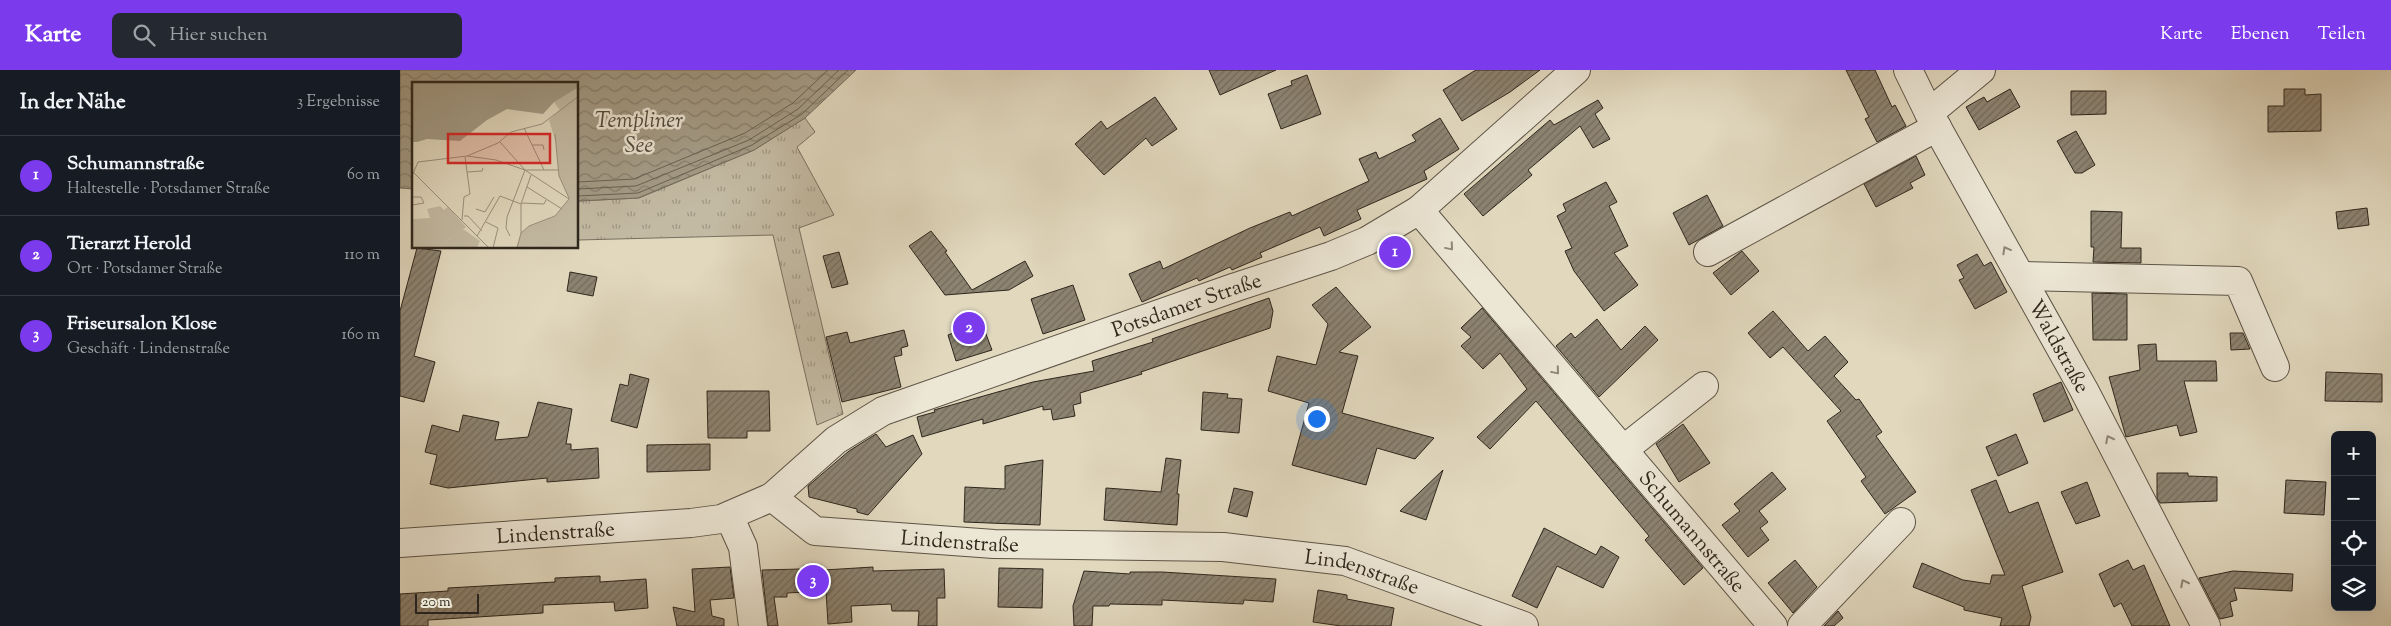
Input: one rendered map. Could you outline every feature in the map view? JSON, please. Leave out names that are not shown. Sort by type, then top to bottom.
[{"type":"street","name":"Potsdamer Straße","points":[[772,497],[836,440],[883,411],[1236,287],[1331,256],[1367,241],[1419,210],[1576,70]]},
{"type":"street","name":"Waldstraße","points":[[1908,70],[1933,120],[2084,390],[2206,626]]},
{"type":"street","points":[[1708,252],[1933,120],[1981,70]]},
{"type":"street","name":"Schumannstraße","points":[[1419,210],[1773,626]]},
{"type":"street","points":[[2020,276],[2238,281],[2275,367]]},
{"type":"street","points":[[1623,450],[1704,386]]},
{"type":"street","name":"Lindenstraße","points":[[400,543],[691,523],[721,519],[772,497],[815,531],[994,544],[1223,547],[1345,561],[1524,626]]},
{"type":"street","points":[[729,516],[743,548],[753,626]]},
{"type":"street","points":[[1802,626],[1901,522]]},
{"type":"green space","points":[[805,118],[815,132],[797,147],[834,215],[799,228],[843,414],[817,425],[773,235],[579,240],[579,201],[639,198],[754,150]]},
{"type":"water","name":"Templiner See","points":[[400,70],[856,70],[805,118],[754,150],[638,198],[579,201],[579,82],[412,82],[412,189],[400,188]]},
{"type":"building","points":[[1209,70],[1276,70],[1220,95]]},
{"type":"building","points":[[1476,70],[1540,70],[1510,92],[1462,121],[1443,90]]},
{"type":"building","points":[[1846,70],[1875,70],[1892,107],[1895,105],[1906,126],[1877,142],[1865,119],[1869,117]]},
{"type":"building","points":[[1307,75],[1321,114],[1281,129],[1268,94],[1292,85],[1291,81]]},
{"type":"building","points":[[2010,89],[2020,107],[1979,130],[1966,107],[1984,97],[1987,102]]},
{"type":"building","points":[[2284,89],[2305,89],[2305,95],[2321,94],[2321,131],[2268,132],[2268,106],[2284,106]]},
{"type":"building","points":[[2071,91],[2106,91],[2106,114],[2071,115]]},
{"type":"building","points":[[1155,97],[1177,129],[1152,146],[1146,138],[1104,175],[1075,144],[1101,121],[1107,129]]},
{"type":"building","points":[[1598,100],[1603,108],[1595,114],[1610,139],[1593,148],[1580,126],[1528,170],[1532,175],[1483,216],[1464,194],[1550,120],[1554,125]]},
{"type":"building","points":[[1440,118],[1459,149],[1424,171],[1427,179],[1357,210],[1361,219],[1324,236],[1320,227],[1260,253],[1262,257],[1232,270],[1230,267],[1199,281],[1197,278],[1142,302],[1129,274],[1160,261],[1163,269],[1250,228],[1290,212],[1292,216],[1369,181],[1359,159],[1376,152],[1379,159],[1416,141],[1412,135]]},
{"type":"building","points":[[2076,131],[2095,165],[2082,173],[2075,173],[2057,141]]},
{"type":"building","points":[[1916,156],[1925,175],[1910,183],[1913,188],[1876,207],[1864,184]]},
{"type":"building","points":[[1606,182],[1617,202],[1609,206],[1628,246],[1614,253],[1638,285],[1604,311],[1574,271],[1565,251],[1572,248],[1557,216],[1566,211],[1563,204]]},
{"type":"building","points":[[1707,195],[1723,226],[1689,245],[1673,213]]},
{"type":"building","points":[[2367,208],[2369,225],[2338,229],[2336,212]]},
{"type":"building","points":[[2091,211],[2122,212],[2121,248],[2141,248],[2141,263],[2093,262],[2094,247],[2091,247]]},
{"type":"building","points":[[931,231],[947,251],[945,252],[972,290],[1025,261],[1033,276],[1009,290],[945,295],[909,246]]},
{"type":"building","points":[[417,249],[441,251],[414,356],[435,362],[424,402],[400,396],[400,311]]},
{"type":"building","points":[[1742,251],[1759,271],[1731,295],[1713,273]]},
{"type":"building","points":[[839,252],[848,284],[832,288],[823,256]]},
{"type":"building","points":[[1977,254],[1984,266],[1991,262],[2007,292],[1975,309],[1959,280],[1964,278],[1957,265]]},
{"type":"building","points":[[570,272],[597,277],[593,296],[567,291]]},
{"type":"building","points":[[1073,285],[1085,320],[1043,334],[1031,299]]},
{"type":"building","points":[[1336,287],[1371,327],[1339,352],[1358,356],[1342,413],[1434,438],[1415,459],[1377,448],[1366,485],[1292,465],[1309,403],[1268,391],[1277,356],[1316,365],[1328,324],[1312,305]]},
{"type":"building","points":[[2092,293],[2127,294],[2127,340],[2093,340]]},
{"type":"building","points":[[1269,298],[1273,311],[1270,328],[1141,372],[1142,374],[1080,393],[1081,403],[1073,405],[1075,416],[1053,420],[1051,409],[1043,410],[1043,406],[983,424],[983,419],[922,437],[917,417],[935,412],[934,410],[1033,382],[1094,371],[1092,361],[1153,342],[1152,339]]},
{"type":"building","points":[[1482,308],[1703,568],[1684,585],[1645,540],[1649,536],[1536,401],[1490,449],[1477,437],[1527,389],[1500,353],[1483,369],[1461,346],[1471,337],[1461,328]]},
{"type":"building","points":[[1773,311],[1808,351],[1825,336],[1848,362],[1834,376],[1856,400],[1859,399],[1882,432],[1876,436],[1916,492],[1885,514],[1861,481],[1866,477],[1827,421],[1841,411],[1783,347],[1770,358],[1748,333]]},
{"type":"building","points":[[978,313],[992,350],[956,361],[948,335],[956,332],[954,323]]},
{"type":"building","points":[[1597,319],[1621,350],[1645,326],[1658,340],[1599,397],[1556,346],[1571,333],[1575,338]]},
{"type":"building","points":[[904,330],[908,346],[901,348],[902,355],[894,357],[901,387],[842,402],[826,337],[847,332],[850,343]]},
{"type":"building","points":[[2230,333],[2243,333],[2250,349],[2231,350]]},
{"type":"building","points":[[2156,344],[2157,361],[2216,361],[2217,381],[2184,381],[2197,432],[2180,436],[2177,425],[2126,437],[2109,377],[2140,370],[2138,345]]},
{"type":"building","points":[[2326,372],[2382,374],[2382,402],[2325,401]]},
{"type":"building","points":[[630,374],[649,379],[637,428],[611,421],[620,384],[628,386]]},
{"type":"building","points":[[2061,382],[2073,410],[2044,422],[2033,394]]},
{"type":"building","points":[[707,391],[769,391],[770,431],[747,431],[747,438],[708,438]]},
{"type":"building","points":[[1203,392],[1228,394],[1227,398],[1242,399],[1239,433],[1201,430]]},
{"type":"building","points":[[538,402],[572,409],[566,444],[571,444],[571,450],[598,448],[599,478],[547,482],[547,478],[448,488],[430,484],[437,455],[425,452],[432,425],[459,432],[463,415],[499,422],[495,440],[528,437]]},
{"type":"building","points":[[1683,424],[1710,463],[1679,482],[1656,444]]},
{"type":"building","points":[[876,434],[886,447],[913,435],[922,454],[868,515],[857,512],[857,509],[809,497],[808,486],[849,451]]},
{"type":"building","points":[[2016,434],[2028,463],[1998,476],[1986,447]]},
{"type":"building","points":[[710,444],[710,470],[647,472],[647,445]]},
{"type":"building","points":[[1166,458],[1181,460],[1177,494],[1179,494],[1177,525],[1104,520],[1106,488],[1161,492]]},
{"type":"building","points":[[1043,460],[1040,525],[964,522],[965,487],[1005,489],[1005,466]]},
{"type":"building","points":[[1443,470],[1426,520],[1400,511]]},
{"type":"building","points":[[1772,472],[1786,489],[1759,511],[1768,522],[1760,528],[1769,540],[1748,557],[1722,525],[1740,511],[1734,504]]},
{"type":"building","points":[[2157,473],[2188,473],[2188,476],[2217,477],[2217,501],[2160,503],[2157,498]]},
{"type":"building","points":[[1996,480],[2009,513],[2038,502],[2063,572],[2022,586],[2031,617],[2029,626],[2000,626],[2002,618],[1964,610],[1964,607],[1913,587],[1922,563],[1963,580],[1990,584],[1992,575],[2005,575],[1971,490]]},
{"type":"building","points":[[2286,480],[2326,482],[2324,515],[2284,513]]},
{"type":"building","points":[[2087,482],[2100,516],[2076,524],[2061,492]]},
{"type":"building","points":[[1234,488],[1253,492],[1247,517],[1228,512]]},
{"type":"building","points":[[1544,528],[1596,555],[1601,546],[1619,557],[1603,588],[1557,566],[1537,608],[1512,596]]},
{"type":"building","points":[[1795,560],[1817,587],[1793,613],[1768,583]]},
{"type":"building","points":[[2128,560],[2133,570],[2144,565],[2170,626],[2132,626],[2121,603],[2114,607],[2099,574]]},
{"type":"building","points":[[821,565],[824,570],[873,567],[873,571],[944,569],[945,598],[937,598],[937,626],[918,626],[919,611],[892,611],[891,604],[851,606],[852,622],[828,624],[826,591],[787,593],[787,597],[774,597],[778,626],[768,626],[762,570],[801,569],[803,566]]},
{"type":"building","points":[[730,567],[734,598],[710,600],[712,616],[724,619],[724,626],[677,626],[673,607],[695,612],[692,569]]},
{"type":"building","points":[[999,568],[1043,569],[1042,608],[998,607]]},
{"type":"building","points":[[1084,571],[1130,574],[1130,572],[1162,572],[1276,579],[1273,602],[1244,600],[1243,604],[1162,600],[1162,605],[1110,604],[1109,606],[1093,606],[1092,626],[1074,626],[1073,606]]},
{"type":"building","points":[[2233,571],[2293,574],[2292,591],[2234,588],[2237,600],[2230,602],[2233,616],[2220,619],[2199,578]]},
{"type":"building","points":[[600,576],[600,582],[646,579],[648,608],[615,611],[614,602],[543,605],[543,613],[428,620],[428,626],[400,626],[400,594],[448,591],[448,588],[555,582],[555,578]]},
{"type":"building","points":[[1318,590],[1347,595],[1347,599],[1394,608],[1391,626],[1341,626],[1313,622]]},
{"type":"building","points":[[1838,611],[1843,618],[1834,626],[1824,626]]},
{"type":"place","name":"Schumannstraße","points":[[1395,252]]},
{"type":"place","name":"Tierarzt Herold","points":[[969,328]]},
{"type":"place","name":"Friseursalon Klose","points":[[813,581]]}]
